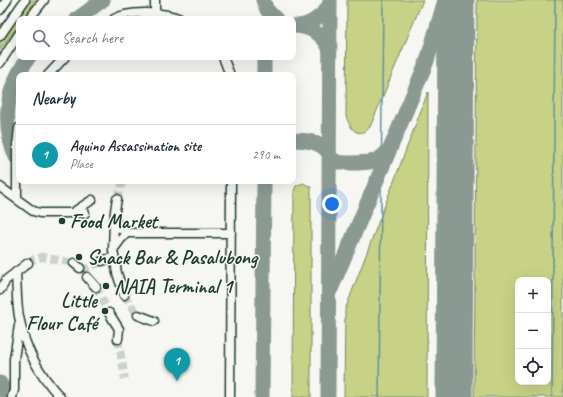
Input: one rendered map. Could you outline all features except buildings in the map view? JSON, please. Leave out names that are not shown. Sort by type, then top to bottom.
[{"type":"street","points":[[0,10],[7,0]]},
{"type":"street","points":[[0,27],[19,0]]},
{"type":"street","points":[[0,36],[25,0]]},
{"type":"street","points":[[31,16],[44,0]]},
{"type":"street","points":[[155,0],[155,13]]},
{"type":"street","points":[[120,16],[155,13],[168,16]]},
{"type":"street","points":[[0,62],[16,38]]},
{"type":"street","points":[[51,72],[62,60]]},
{"type":"street","points":[[224,60],[229,72]]},
{"type":"street","points":[[17,184],[17,199]]},
{"type":"street","points":[[230,397],[231,184]]},
{"type":"street","points":[[0,187],[33,211],[85,213]]},
{"type":"street","points":[[117,199],[114,220],[113,254],[119,282],[124,295]]},
{"type":"street","points":[[72,213],[92,200]]},
{"type":"street","points":[[114,220],[121,230],[127,233],[231,233]]},
{"type":"street","points":[[102,261],[113,254],[121,239],[127,233]]},
{"type":"street","points":[[3,284],[28,263]]},
{"type":"street","points":[[12,397],[14,390],[14,359],[20,322],[16,272]]},
{"type":"street","points":[[87,276],[96,287]]},
{"type":"street","points":[[110,312],[119,329],[118,339]]},
{"type":"street","points":[[138,315],[154,321]]},
{"type":"street","points":[[20,322],[33,357],[50,386],[60,397]]},
{"type":"green space","points":[[31,0],[36,0],[24,16],[19,16]]},
{"type":"green space","points":[[347,0],[423,0],[370,127],[361,132],[355,131],[352,128],[346,116]]},
{"type":"green space","points":[[477,0],[563,0],[563,397],[474,397]]},
{"type":"green space","points":[[16,21],[16,28],[0,50],[0,43]]},
{"type":"green space","points":[[428,92],[427,397],[344,397],[345,310]]},
{"type":"green space","points":[[303,183],[311,187],[311,397],[293,397],[294,191],[296,186]]},
{"type":"waterway","points":[[379,397],[383,0]]},
{"type":"waterway","points":[[552,397],[555,0]]},
{"type":"taxiway","points":[[81,16],[103,0]]},
{"type":"taxiway","points":[[263,0],[267,10],[273,16]]},
{"type":"taxiway","points":[[328,397],[330,0]]},
{"type":"taxiway","points":[[331,289],[427,61],[445,0]]},
{"type":"taxiway","points":[[296,26],[301,26],[316,19],[324,12],[330,3]]},
{"type":"taxiway","points":[[296,26],[316,32],[328,45],[330,51]]},
{"type":"taxiway","points":[[19,72],[27,60]]},
{"type":"taxiway","points":[[264,60],[264,72]]},
{"type":"taxiway","points":[[16,78],[8,105],[7,118],[11,144],[16,157]]},
{"type":"taxiway","points":[[296,140],[316,143],[324,148],[334,160],[343,163],[363,163],[377,160],[390,149]]},
{"type":"taxiway","points":[[262,397],[264,184]]},
{"type":"taxiway","points":[[0,383],[8,397]]},
{"type":"runway","points":[[454,397],[456,0]]},
{"type":"tunnel","points":[[117,199],[122,184]]},
{"type":"tunnel","points":[[28,263],[34,259],[42,257],[74,263]]},
{"type":"tunnel","points":[[82,271],[102,261]]},
{"type":"tunnel","points":[[96,287],[109,313]]},
{"type":"tunnel","points":[[124,295],[138,315]]},
{"type":"tunnel","points":[[118,339],[125,379]]},
{"type":"place","name":"Food Market","points":[[62,221]]},
{"type":"place","name":"Snack Bar & Pasalubong","points":[[79,257]]},
{"type":"place","name":"NAIA Terminal 1","points":[[106,286]]},
{"type":"place","name":"Little Flour Café","points":[[105,311]]},
{"type":"place","name":"Aquino Assassination site","points":[[177,381]]}]
